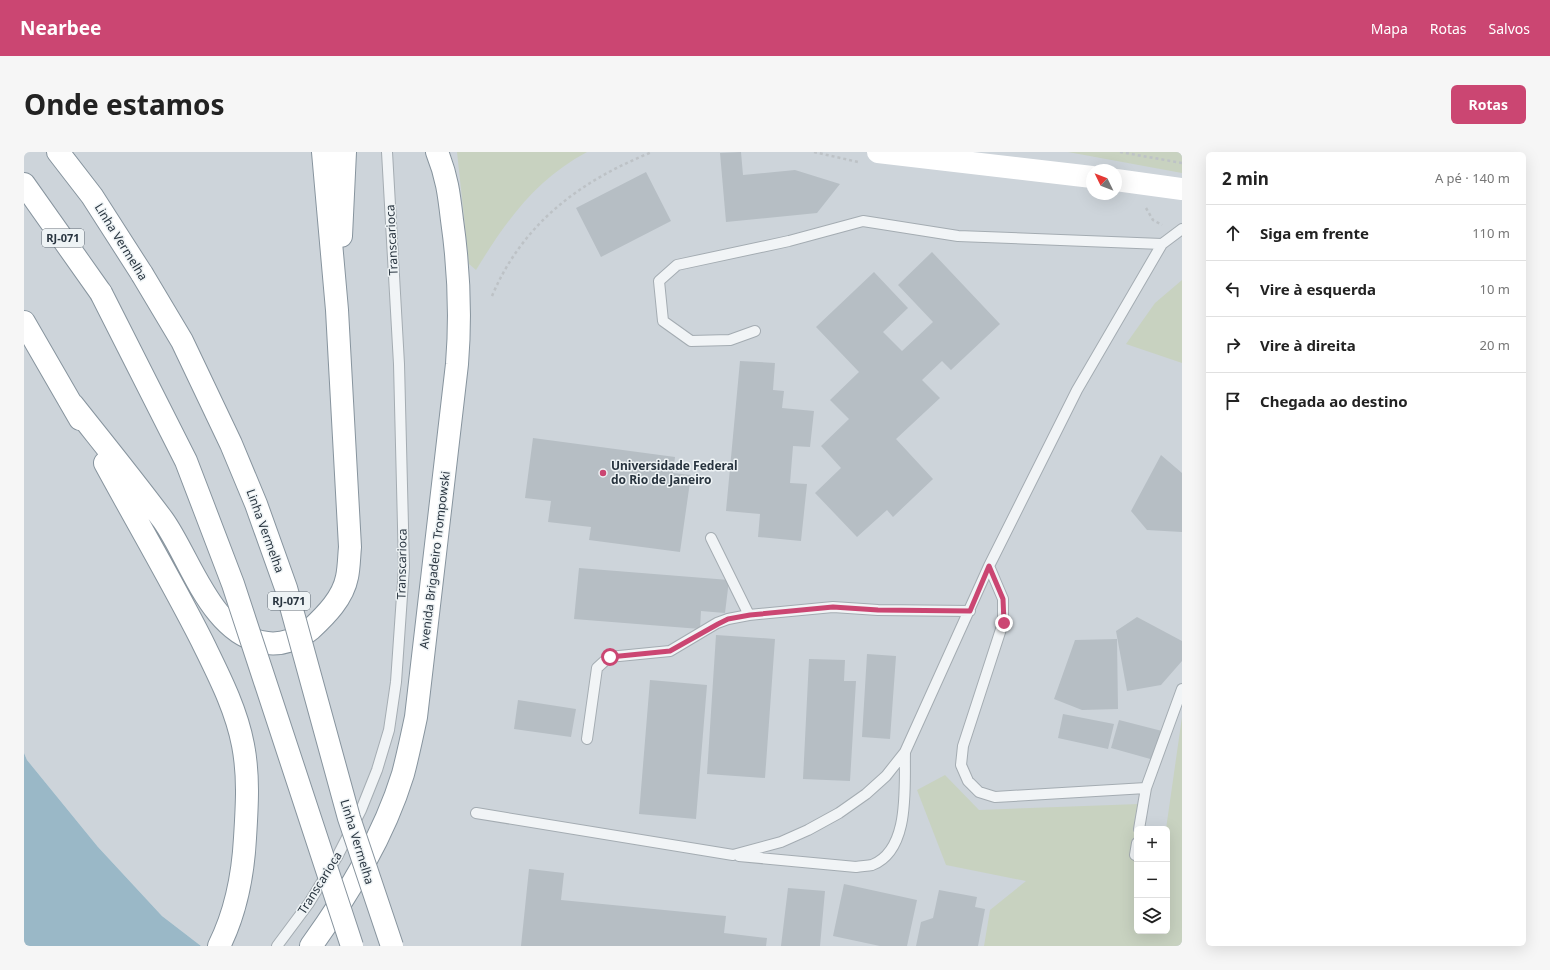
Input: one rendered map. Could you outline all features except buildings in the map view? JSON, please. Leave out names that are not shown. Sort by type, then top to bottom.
[{"type":"main road","name":"Linha Vermelha","points":[[58,152],[92,196],[142,274],[182,341],[231,444],[256,504],[286,588],[349,818],[392,946]]},
{"type":"main road","points":[[68,152],[92,196]]},
{"type":"main road","points":[[73,405],[164,521],[214,607],[226,622],[239,632],[260,642],[276,644],[292,640],[307,633],[322,620],[336,603],[347,578],[350,547],[337,310],[323,152]]},
{"type":"main road","points":[[337,310],[345,152]]},
{"type":"main road","name":"Avenida Brigadeiro Trompowski","points":[[311,946],[338,908],[358,874],[384,823],[402,774],[416,717],[460,331],[460,294],[457,253],[446,176],[437,152]]},
{"type":"main road","points":[[443,152],[446,176]]},
{"type":"main road","points":[[878,152],[1086,176]]},
{"type":"main road","points":[[988,152],[1016,168]]},
{"type":"main road","points":[[1122,181],[1182,189]]},
{"type":"main road","name":"RJ-071","points":[[24,184],[101,293],[186,461],[233,584],[352,946]]},
{"type":"main road","points":[[24,322],[73,405],[189,616],[222,681],[243,743],[248,798],[244,852],[238,894],[227,930],[219,946]]},
{"type":"lane","name":"Transcarioca","points":[[277,946],[309,903],[337,857],[361,810],[377,770],[390,723],[396,682],[404,567],[399,364],[387,152]]},
{"type":"lane","points":[[755,331],[730,340],[691,341],[663,321],[659,281],[677,265],[789,241],[863,221],[958,236],[1162,244]]},
{"type":"lane","points":[[733,855],[781,842],[808,830],[839,813],[866,794],[886,776],[906,752],[989,566],[1077,390],[1162,244],[1182,229]]},
{"type":"lane","points":[[712,538],[750,615]]},
{"type":"lane","points":[[989,566],[1003,599],[1004,623],[963,746],[961,765],[968,780],[979,792],[995,797],[1146,788]]},
{"type":"lane","points":[[587,739],[597,668],[603,661],[610,657],[670,651],[728,619],[750,615],[833,607],[878,610],[970,611]]},
{"type":"lane","points":[[1140,826],[1146,788],[1182,689]]},
{"type":"lane","points":[[476,813],[733,855],[856,867],[872,865],[886,856],[896,841],[903,822],[906,752]]},
{"type":"path","points":[[492,296],[503,272],[516,250],[554,210],[573,194],[616,167],[652,152]]},
{"type":"path","points":[[1120,152],[1182,163]]},
{"type":"shaded area","name":"Universidade Federal do Rio de Janeiro","points":[[24,152],[1182,152],[1182,946],[201,946],[162,916],[98,847],[27,760],[24,753]]},
{"type":"green space","points":[[457,152],[587,152],[552,175],[523,203],[499,235],[476,270],[469,264]]},
{"type":"green space","points":[[1068,152],[1182,152],[1182,173]]},
{"type":"green space","points":[[1182,280],[1182,363],[1126,344],[1155,303]]},
{"type":"green space","points":[[1182,717],[1182,946],[984,946],[990,910],[1026,881],[946,865],[917,790],[945,775],[979,810],[1139,804],[1144,826],[1134,826],[1134,934],[1170,934],[1170,826],[1166,826]]},
{"type":"water","points":[[24,753],[27,760],[98,847],[162,916],[201,946],[24,946]]},
{"type":"place","name":"Universidade Federal do Rio de Janeiro","points":[[603,473]]},
{"type":"route","points":[[610,657],[670,651],[676,649],[710,627],[728,619],[750,615],[833,607],[878,610],[970,611],[989,566],[1003,599],[1005,610],[1004,623]]}]
